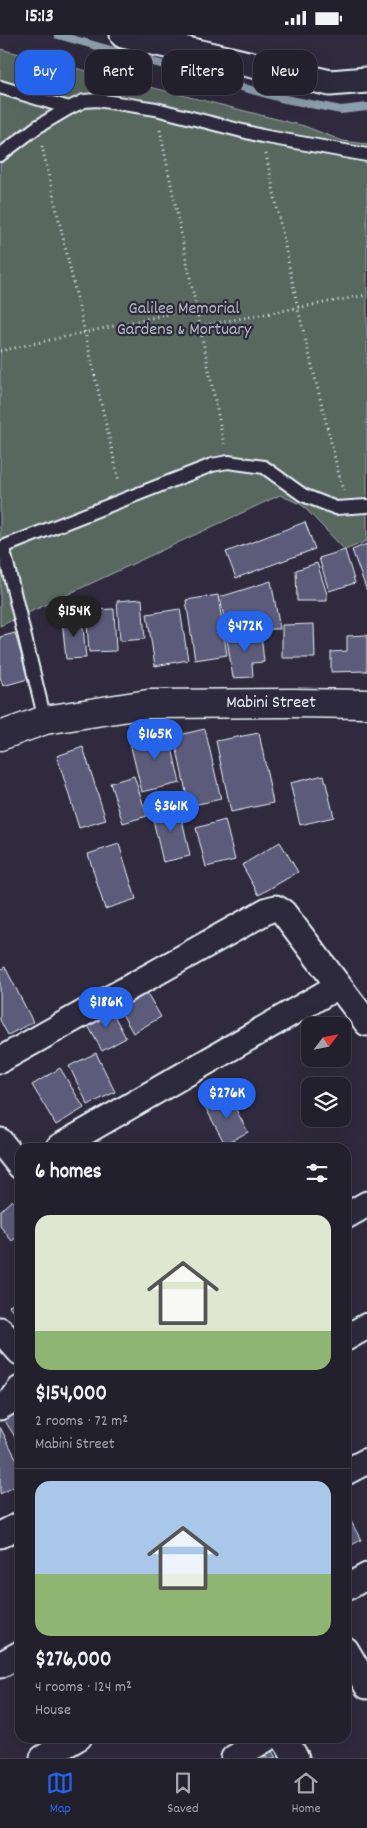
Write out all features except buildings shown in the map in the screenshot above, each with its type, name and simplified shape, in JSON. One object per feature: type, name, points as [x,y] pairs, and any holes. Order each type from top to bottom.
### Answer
[{"type":"main road","name":"Mabini Street","points":[[0,737],[44,720],[148,704],[367,704]]},
{"type":"street","points":[[123,35],[330,83],[367,80]]},
{"type":"street","points":[[0,1061],[268,909],[276,909],[283,912],[367,1023]]},
{"type":"street","points":[[66,1143],[338,986]]},
{"type":"street","points":[[0,1141],[15,1160]]},
{"type":"street","points":[[351,1213],[367,1204]]},
{"type":"street","points":[[351,1335],[367,1326]]},
{"type":"street","points":[[0,1330],[15,1346]]},
{"type":"street","points":[[0,1407],[12,1400],[15,1396]]},
{"type":"street","points":[[351,1469],[367,1461]]},
{"type":"street","points":[[0,1535],[15,1528]]},
{"type":"street","points":[[351,1584],[367,1576]]},
{"type":"street","points":[[0,1665],[15,1657]]},
{"type":"street","points":[[351,1659],[367,1686]]},
{"type":"street","points":[[43,1758],[69,1743]]},
{"type":"street","points":[[234,1758],[259,1743]]},
{"type":"street","points":[[287,1743],[296,1758]]},
{"type":"lane","points":[[0,87],[69,108]]},
{"type":"lane","points":[[0,155],[38,127],[69,108],[84,101],[97,100],[156,109],[262,136],[367,155]]},
{"type":"lane","points":[[44,720],[1,544],[212,465],[228,462],[264,467],[303,495],[336,508],[367,506]]},
{"type":"path","points":[[156,109],[228,462]]},
{"type":"path","points":[[38,127],[123,499]]},
{"type":"path","points":[[262,136],[298,309],[347,508]]},
{"type":"path","points":[[200,326],[367,295]]},
{"type":"path","points":[[0,351],[196,308]]},
{"type":"green space","name":"Galilee Memorial Gardens & Mortuary","points":[[0,49],[15,53],[15,95],[75,95],[75,68],[85,71],[85,95],[152,95],[152,88],[162,90],[162,95],[182,95],[304,126],[343,141],[367,144],[367,541],[345,550],[302,505],[280,495],[0,626]]},
{"type":"waterway","points":[[58,35],[280,98],[341,110],[367,107]]}]
